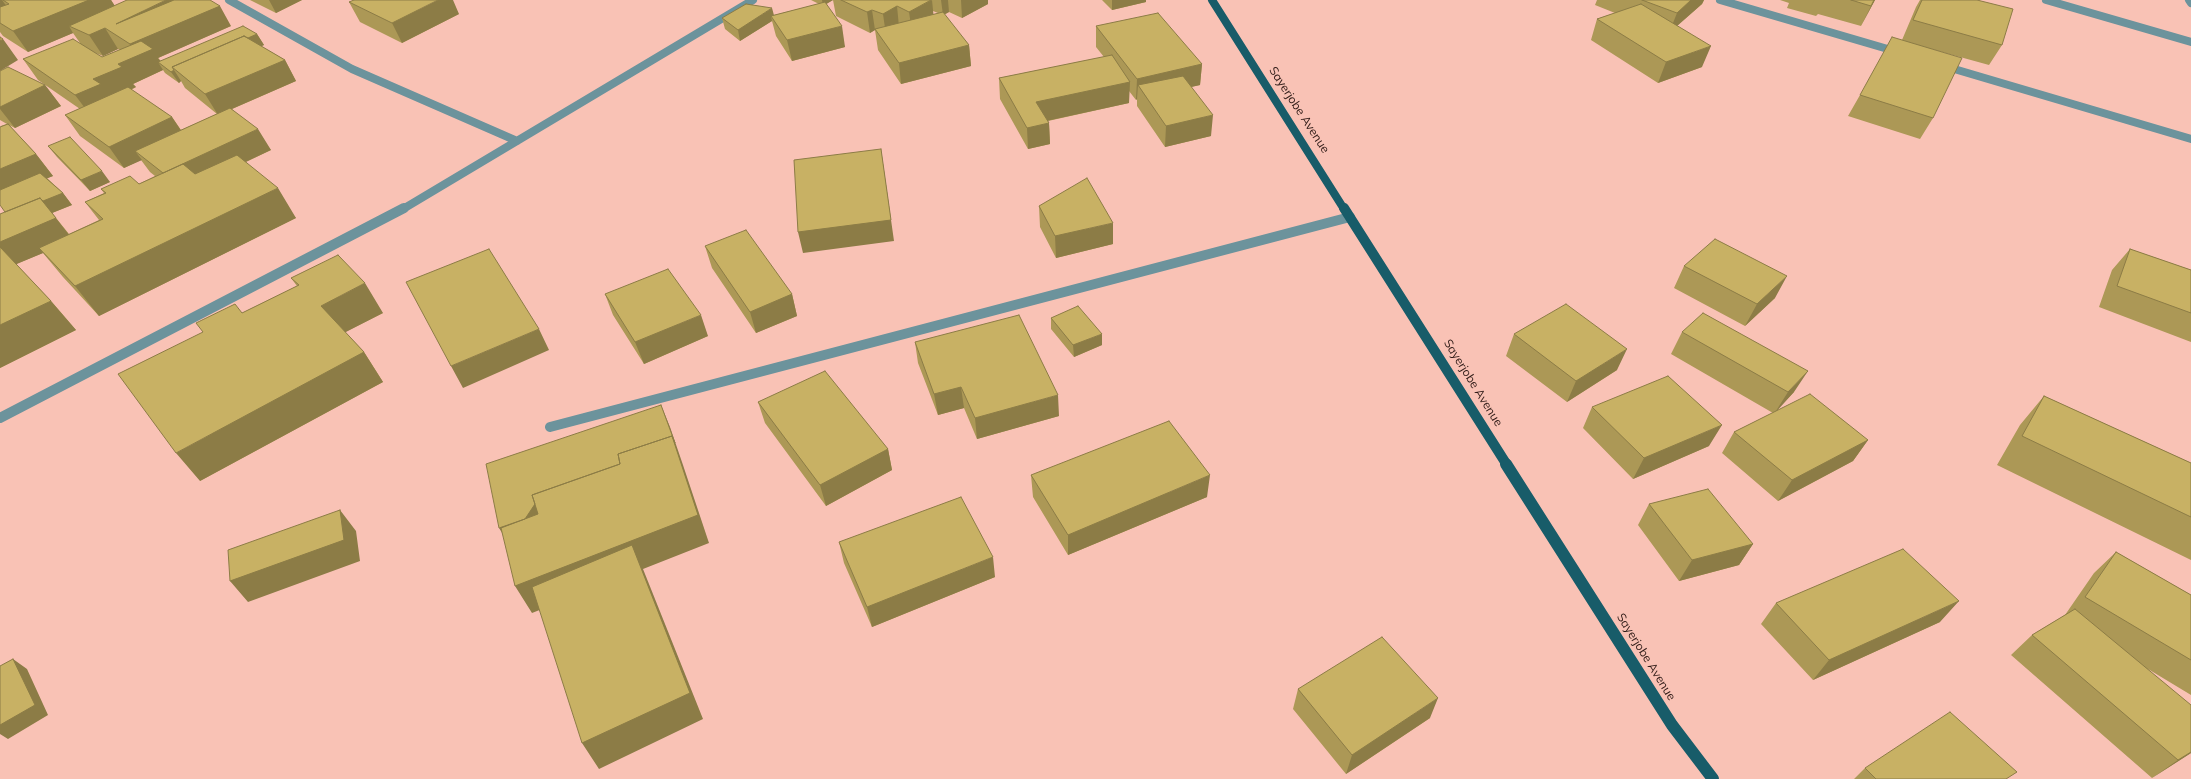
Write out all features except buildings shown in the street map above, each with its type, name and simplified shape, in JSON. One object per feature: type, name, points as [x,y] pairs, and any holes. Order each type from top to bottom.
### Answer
[{"type":"main road","name":"Sayerjobe Avenue","points":[[1212,0],[1672,725],[1713,779]]},
{"type":"street","points":[[229,0],[352,70],[517,141]]},
{"type":"street","points":[[0,418],[423,198],[753,0]]},
{"type":"street","points":[[1720,0],[1907,55]]},
{"type":"street","points":[[2046,0],[2191,42]]},
{"type":"street","points":[[1937,64],[2191,139]]},
{"type":"street","points":[[550,427],[1350,217]]}]
